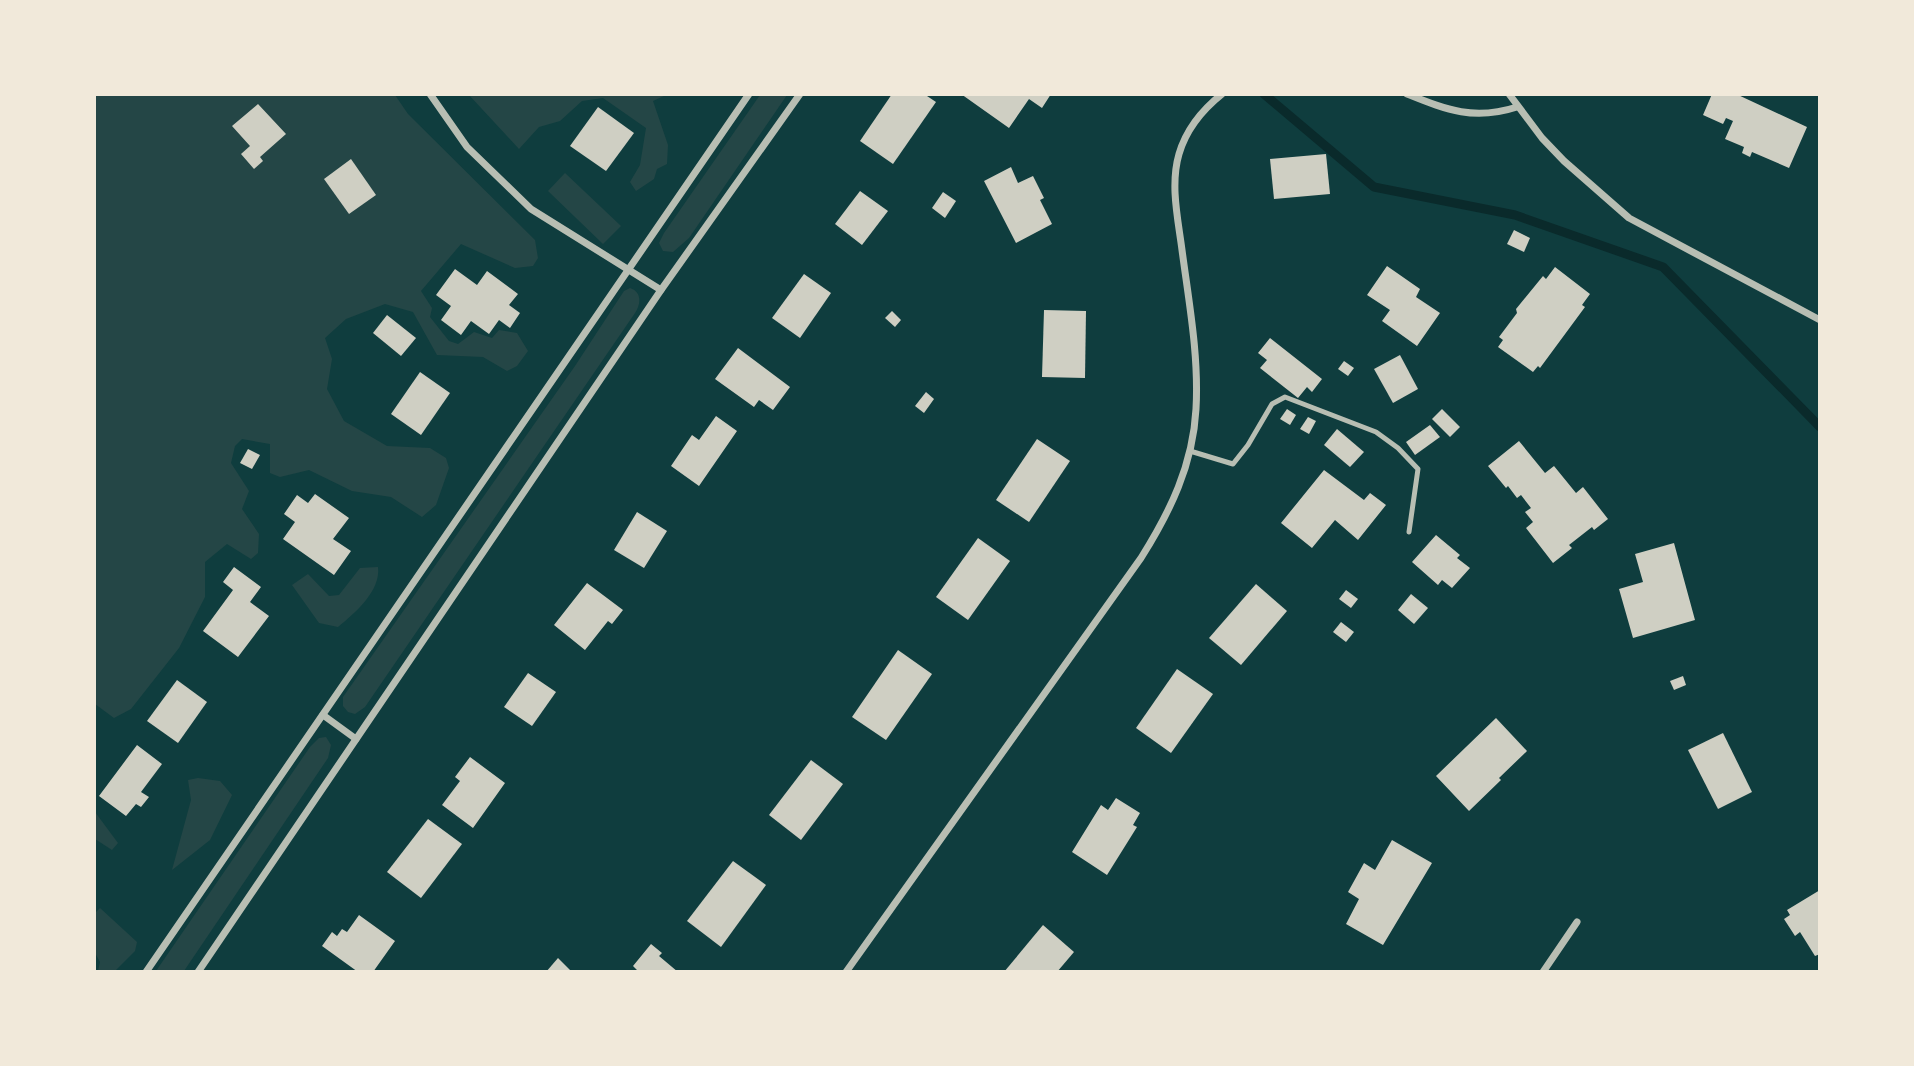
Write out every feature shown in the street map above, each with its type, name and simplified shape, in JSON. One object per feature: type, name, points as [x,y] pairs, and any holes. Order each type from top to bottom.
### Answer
[{"type":"street","points":[[430,94],[467,147],[531,209],[661,290]]},
{"type":"street","points":[[146,971],[750,94]]},
{"type":"street","points":[[198,971],[661,290],[800,94]]},
{"type":"street","points":[[846,971],[1141,558],[1165,521],[1181,484],[1191,451],[1196,409],[1196,372],[1194,334],[1175,199],[1176,172],[1178,156],[1191,128],[1205,109],[1222,94]]},
{"type":"street","points":[[1408,94],[1458,113],[1490,113],[1517,107]]},
{"type":"street","points":[[1509,94],[1564,161],[1629,218],[1819,320]]},
{"type":"street","points":[[323,715],[356,739]]},
{"type":"street","points":[[1543,971],[1577,922]]},
{"type":"lane","points":[[1191,451],[1233,464],[1248,445],[1272,404],[1285,397],[1376,432],[1398,448],[1418,469],[1409,533]]},
{"type":"shaded area","points":[[95,95],[395,95],[408,114],[535,240],[538,258],[533,266],[515,268],[461,244],[421,291],[432,308],[430,317],[449,341],[458,344],[474,332],[492,338],[499,330],[517,333],[528,351],[517,366],[507,371],[483,357],[437,355],[413,312],[385,304],[346,319],[325,338],[332,359],[327,389],[344,421],[387,446],[430,448],[446,458],[449,468],[436,505],[422,517],[391,497],[352,491],[309,470],[280,477],[270,473],[270,444],[242,439],[235,446],[231,463],[249,491],[242,509],[259,534],[258,553],[251,559],[227,544],[205,562],[205,597],[179,648],[131,709],[114,718],[95,704]]},
{"type":"shaded area","points":[[469,95],[666,95],[653,101],[668,145],[667,164],[657,169],[654,179],[636,191],[630,182],[640,165],[646,128],[603,98],[582,101],[560,121],[539,127],[519,149]]},
{"type":"shaded area","points":[[760,95],[787,95],[689,238],[673,252],[663,251],[659,243],[664,233]]},
{"type":"shaded area","points":[[565,173],[621,226],[603,244],[548,191]]},
{"type":"shaded area","points":[[630,288],[637,292],[639,299],[635,313],[365,707],[355,714],[348,712],[343,706],[343,697],[575,366],[624,291]]},
{"type":"shaded area","points":[[378,567],[378,576],[371,593],[338,627],[319,623],[292,585],[308,574],[329,596],[339,595],[360,568]]},
{"type":"shaded area","points":[[326,737],[331,745],[328,758],[184,971],[156,971],[310,747],[319,738]]},
{"type":"shaded area","points":[[198,778],[220,781],[232,795],[210,840],[172,870],[191,800],[188,780]]},
{"type":"shaded area","points":[[95,812],[118,843],[112,850],[95,839]]},
{"type":"shaded area","points":[[100,908],[137,942],[135,951],[115,971],[98,971],[100,962],[95,953],[94,914]]},
{"type":"building","points":[[892,94],[924,94],[936,102],[893,164],[860,141]]},
{"type":"building","points":[[961,94],[1051,94],[1042,108],[1029,99],[1009,128]]},
{"type":"building","points":[[1712,94],[1736,94],[1807,127],[1789,168],[1752,152],[1750,157],[1742,153],[1744,147],[1725,139],[1733,121],[1726,118],[1723,124],[1703,115]]},
{"type":"building","points":[[258,104],[286,134],[260,157],[263,161],[254,169],[241,154],[250,146],[232,126]]},
{"type":"building","points":[[598,107],[634,133],[606,171],[570,146]]},
{"type":"building","points":[[1326,154],[1330,194],[1274,199],[1270,159]]},
{"type":"building","points":[[351,159],[376,195],[349,214],[324,179]]},
{"type":"building","points":[[1011,167],[1018,183],[1033,176],[1044,198],[1040,200],[1052,224],[1016,243],[984,181]]},
{"type":"building","points":[[860,191],[888,211],[862,245],[835,224]]},
{"type":"building","points":[[943,192],[956,201],[945,218],[932,208]]},
{"type":"building","points":[[1514,230],[1530,238],[1524,252],[1507,244]]},
{"type":"building","points":[[1387,266],[1420,289],[1416,297],[1440,313],[1417,346],[1382,321],[1390,310],[1367,295]]},
{"type":"building","points":[[1555,267],[1590,294],[1582,305],[1585,307],[1540,368],[1538,366],[1533,372],[1498,347],[1503,340],[1499,337],[1517,313],[1516,309],[1543,276],[1546,279]]},
{"type":"building","points":[[455,269],[477,285],[487,271],[518,294],[509,305],[520,313],[510,328],[499,320],[489,334],[471,321],[461,335],[441,320],[451,306],[436,295]]},
{"type":"building","points":[[804,274],[831,293],[800,338],[772,318]]},
{"type":"building","points":[[1044,310],[1086,311],[1085,378],[1042,377]]},
{"type":"building","points":[[892,311],[901,320],[895,327],[885,318]]},
{"type":"building","points":[[387,315],[416,338],[401,356],[373,333]]},
{"type":"building","points":[[1270,338],[1322,379],[1312,392],[1307,387],[1298,398],[1260,368],[1267,360],[1258,353]]},
{"type":"building","points":[[738,348],[790,387],[773,410],[759,400],[754,407],[715,379]]},
{"type":"building","points":[[1400,355],[1418,389],[1393,403],[1374,369]]},
{"type":"building","points":[[1344,361],[1354,368],[1348,376],[1338,369]]},
{"type":"building","points":[[420,372],[450,393],[421,435],[391,414]]},
{"type":"building","points":[[926,392],[934,399],[924,413],[915,406]]},
{"type":"building","points":[[1287,409],[1296,415],[1290,425],[1280,419]]},
{"type":"building","points":[[1442,409],[1460,427],[1450,437],[1432,419]]},
{"type":"building","points":[[716,416],[737,431],[699,486],[671,466],[692,435],[699,440]]},
{"type":"building","points":[[1308,417],[1316,421],[1309,434],[1300,429]]},
{"type":"building","points":[[1430,425],[1440,437],[1415,455],[1406,442]]},
{"type":"building","points":[[1337,429],[1364,452],[1350,467],[1324,445]]},
{"type":"building","points":[[1037,439],[1070,461],[1029,522],[996,500]]},
{"type":"building","points":[[1519,441],[1545,473],[1554,466],[1576,493],[1583,487],[1608,519],[1594,530],[1592,527],[1569,545],[1572,548],[1553,563],[1526,528],[1533,522],[1525,512],[1531,508],[1521,495],[1517,498],[1508,486],[1506,488],[1488,466]]},
{"type":"building","points":[[248,449],[260,455],[252,469],[240,463]]},
{"type":"building","points":[[1324,470],[1364,500],[1370,493],[1386,505],[1358,540],[1335,520],[1312,548],[1281,523]]},
{"type":"building","points":[[315,494],[349,518],[333,539],[351,551],[334,575],[283,539],[295,522],[284,514],[297,495],[308,503]]},
{"type":"building","points":[[637,512],[667,531],[644,568],[614,550]]},
{"type":"building","points":[[1436,535],[1460,555],[1457,558],[1470,568],[1452,588],[1442,580],[1438,585],[1412,562]]},
{"type":"building","points":[[978,538],[1010,561],[968,620],[936,597]]},
{"type":"building","points":[[1674,543],[1695,620],[1633,638],[1619,589],[1643,582],[1635,554]]},
{"type":"building","points":[[234,567],[261,587],[250,602],[269,616],[238,657],[203,631],[233,590],[223,582]]},
{"type":"building","points":[[587,583],[623,610],[612,624],[608,621],[585,650],[554,625]]},
{"type":"building","points":[[1256,584],[1287,611],[1241,665],[1209,638]]},
{"type":"building","points":[[1346,590],[1358,599],[1351,608],[1339,599]]},
{"type":"building","points":[[1411,594],[1428,608],[1414,624],[1398,610]]},
{"type":"building","points":[[1341,622],[1354,632],[1346,642],[1333,632]]},
{"type":"building","points":[[898,650],[932,674],[886,740],[852,717]]},
{"type":"building","points":[[1177,669],[1213,694],[1171,753],[1136,728]]},
{"type":"building","points":[[528,673],[556,692],[532,726],[504,707]]},
{"type":"building","points":[[1683,676],[1686,685],[1674,690],[1670,681]]},
{"type":"building","points":[[177,680],[207,702],[178,743],[147,721]]},
{"type":"building","points":[[1496,718],[1527,751],[1469,811],[1436,776]]},
{"type":"building","points":[[1723,733],[1752,792],[1718,809],[1688,750]]},
{"type":"building","points":[[137,745],[162,764],[141,792],[149,797],[141,807],[136,804],[126,816],[99,796]]},
{"type":"building","points":[[470,757],[505,783],[473,828],[442,805],[460,781],[455,777]]},
{"type":"building","points":[[811,760],[843,784],[801,840],[769,815]]},
{"type":"building","points":[[1116,798],[1140,813],[1133,825],[1137,827],[1107,875],[1072,852],[1101,805],[1108,810]]},
{"type":"building","points":[[428,819],[462,844],[421,898],[387,872]]},
{"type":"building","points":[[1392,840],[1432,863],[1383,945],[1346,924],[1359,899],[1348,892],[1364,863],[1375,870]]},
{"type":"building","points":[[733,861],[766,885],[721,947],[687,921]]},
{"type":"building","points":[[1820,890],[1820,954],[1815,956],[1800,932],[1795,936],[1784,919],[1790,915],[1787,910]]},
{"type":"building","points":[[359,915],[395,941],[373,972],[358,972],[322,946],[332,932],[337,936],[342,929],[347,932]]},
{"type":"building","points":[[1043,925],[1074,952],[1057,972],[1004,972]]},
{"type":"building","points":[[651,944],[662,953],[659,956],[678,972],[639,972],[633,966]]},
{"type":"building","points":[[558,958],[572,972],[546,972]]},
{"type":"waterway","points":[[1264,94],[1374,187],[1515,215],[1663,267],[1820,427]]}]
